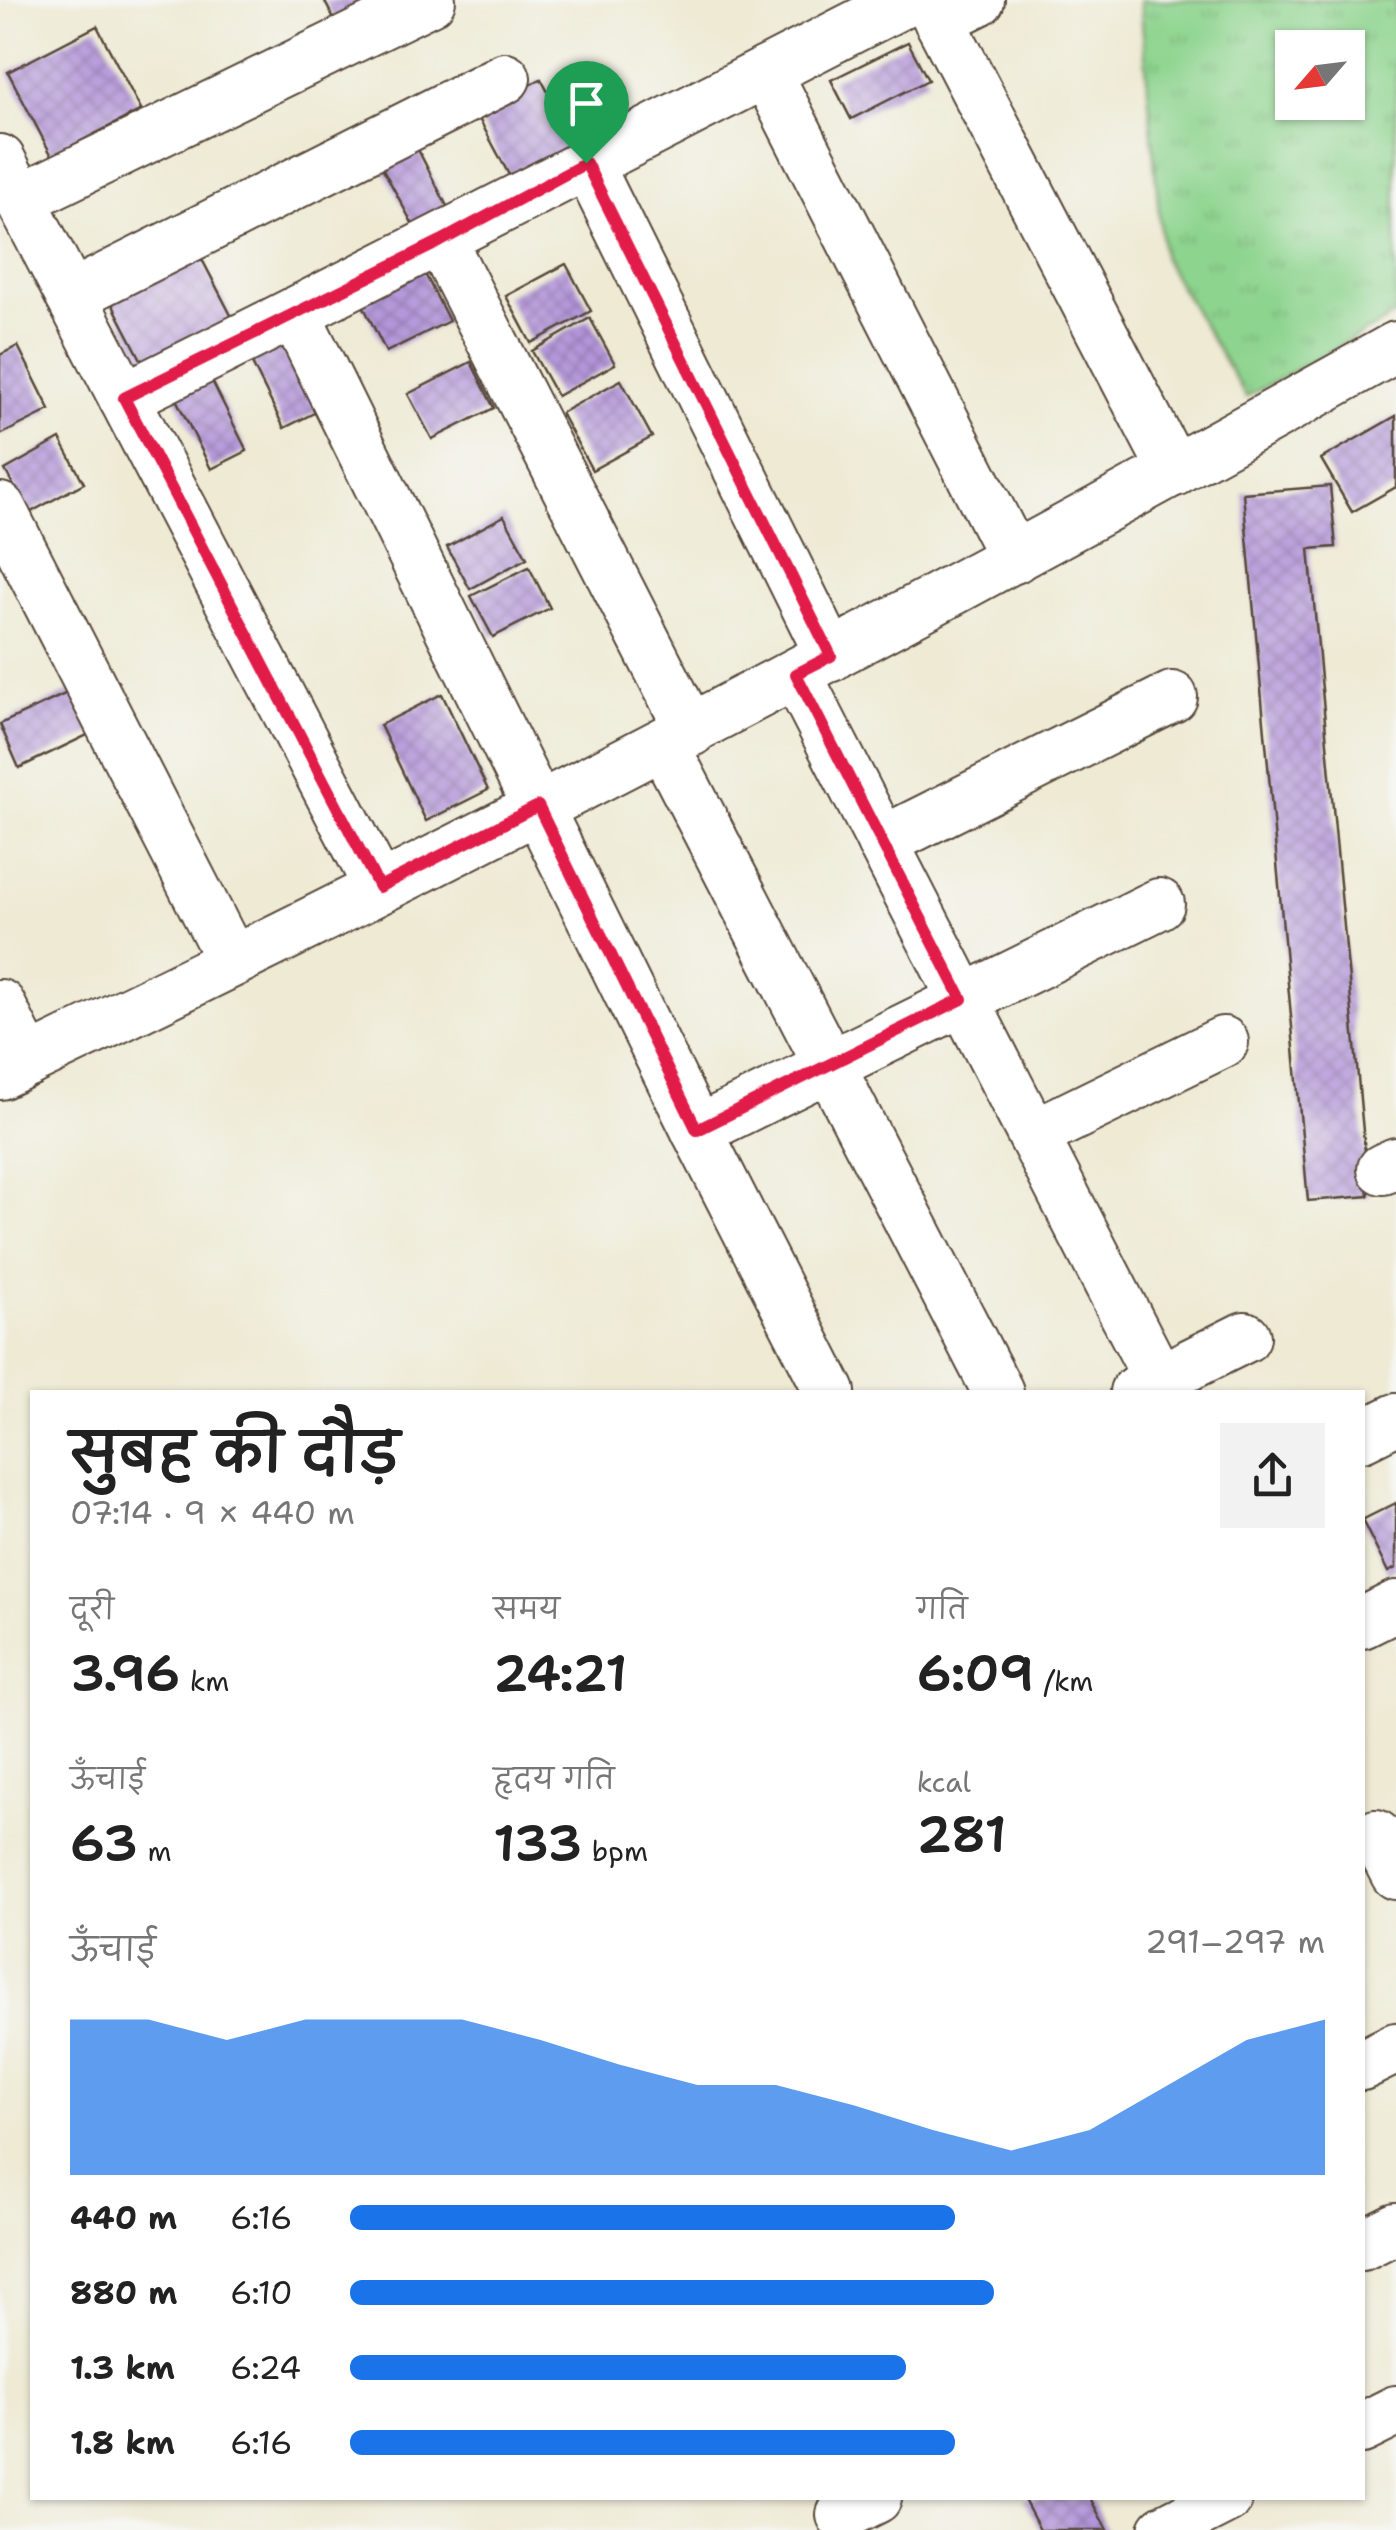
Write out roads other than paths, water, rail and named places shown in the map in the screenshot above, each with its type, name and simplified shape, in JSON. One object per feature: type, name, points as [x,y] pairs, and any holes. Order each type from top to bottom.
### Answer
[{"type":"street","points":[[379,887],[10,179],[430,0]]},
{"type":"street","points":[[124,398],[441,241],[766,72],[939,5],[1174,471]]},
{"type":"street","points":[[766,72],[1014,558]]},
{"type":"street","points":[[70,296],[505,78]]},
{"type":"street","points":[[586,163],[814,665],[882,842],[1032,1135],[1147,1386],[1245,1337]]},
{"type":"street","points":[[441,241],[677,737],[828,1066],[997,1390]]},
{"type":"street","points":[[295,314],[829,1390]]},
{"type":"street","points":[[0,1006],[14,1068],[677,737],[1014,558],[1396,347]]},
{"type":"street","points":[[0,508],[232,961]]},
{"type":"street","points":[[882,842],[1172,697]]},
{"type":"street","points":[[697,1130],[1159,904]]},
{"type":"street","points":[[1032,1135],[1223,1042]]},
{"type":"street","points":[[1365,1434],[1396,1419]]},
{"type":"street","points":[[1365,1622],[1396,1606]]},
{"type":"street","points":[[1365,2064],[1396,2048]]},
{"type":"street","points":[[1365,2244],[1396,2228]]},
{"type":"street","points":[[1365,2426],[1396,2411]]},
{"type":"street","points":[[1164,2530],[1223,2500]]}]
